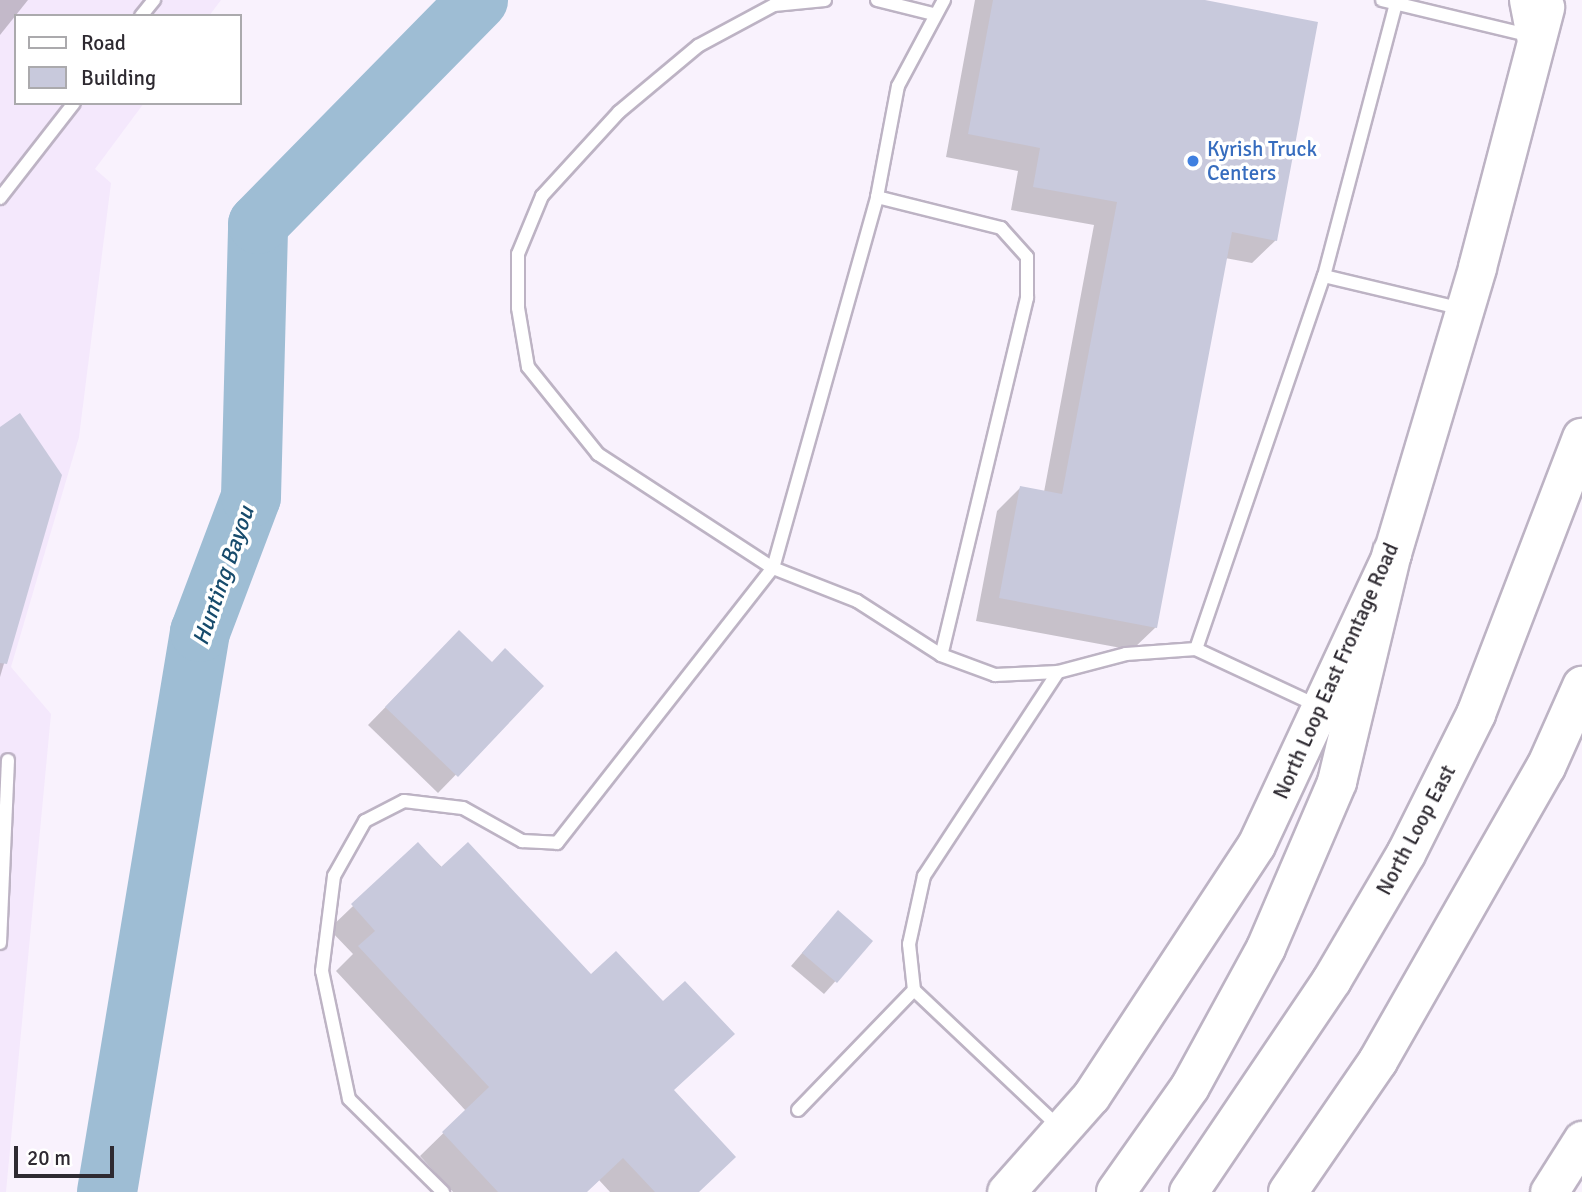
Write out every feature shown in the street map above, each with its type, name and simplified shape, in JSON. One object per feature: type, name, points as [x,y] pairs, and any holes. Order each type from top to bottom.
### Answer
[{"type":"highway","name":"North Loop East","points":[[1189,1192],[1332,980],[1406,854],[1476,714],[1582,438]]},
{"type":"highway","points":[[1116,1192],[1190,1087],[1266,948],[1336,782],[1392,553]]},
{"type":"highway","points":[[1288,1192],[1385,1049],[1546,767],[1582,686]]},
{"type":"main road","name":"North Loop East Frontage Road","points":[[1006,1192],[1091,1096],[1256,845],[1392,553],[1465,309],[1532,18],[1547,0]]},
{"type":"main road","points":[[1549,1192],[1582,1140]]},
{"type":"lane","points":[[143,14],[154,0]]},
{"type":"lane","points":[[825,0],[774,5],[688,54],[619,112],[542,196],[518,254],[518,308],[528,367],[598,454],[773,568],[857,601],[941,655],[995,675],[1058,672],[1126,653],[1196,649],[1321,707]]},
{"type":"lane","points":[[877,0],[933,14]]},
{"type":"lane","points":[[443,1192],[349,1099],[322,971],[334,876],[365,821],[404,801],[463,808],[522,841],[557,843],[773,568],[877,197],[898,86],[933,14],[944,0]]},
{"type":"lane","points":[[1382,0],[1532,18]]},
{"type":"lane","points":[[1196,649],[1324,276],[1396,2]]},
{"type":"lane","points":[[0,198],[72,105]]},
{"type":"lane","points":[[877,197],[1000,228],[1027,257],[1027,298],[941,655]]},
{"type":"lane","points":[[1324,276],[1465,309]]},
{"type":"lane","points":[[1058,672],[924,876],[909,944],[914,990],[1062,1129]]},
{"type":"lane","points":[[0,943],[8,760]]},
{"type":"lane","points":[[798,1110],[914,990]]},
{"type":"shaded area","points":[[0,0],[221,0],[210,14],[14,14],[14,105],[143,105],[95,169],[111,183],[79,437],[11,667],[51,714],[6,1192],[0,1192]]},
{"type":"building","points":[[993,0],[1205,0],[1318,22],[1277,241],[1232,232],[1157,628],[999,598],[1020,486],[1062,494],[1117,202],[1033,187],[1040,148],[968,134]]},
{"type":"building","points":[[20,413],[62,475],[7,664],[0,663],[0,427]]},
{"type":"building","points":[[459,630],[492,662],[505,648],[544,686],[458,777],[385,707]]},
{"type":"building","points":[[418,842],[441,867],[468,842],[591,974],[616,951],[663,1001],[685,981],[735,1034],[674,1090],[736,1157],[699,1192],[655,1192],[623,1158],[587,1192],[498,1192],[442,1132],[489,1087],[358,946],[375,931],[351,904]]},
{"type":"building","points":[[838,910],[873,941],[837,983],[802,953]]},
{"type":"waterway","name":"Hunting Bayou","points":[[107,1192],[200,632],[251,497],[258,224],[478,0]]},
{"type":"place","name":"Kyrish Truck Centers","points":[[1193,161]]}]
